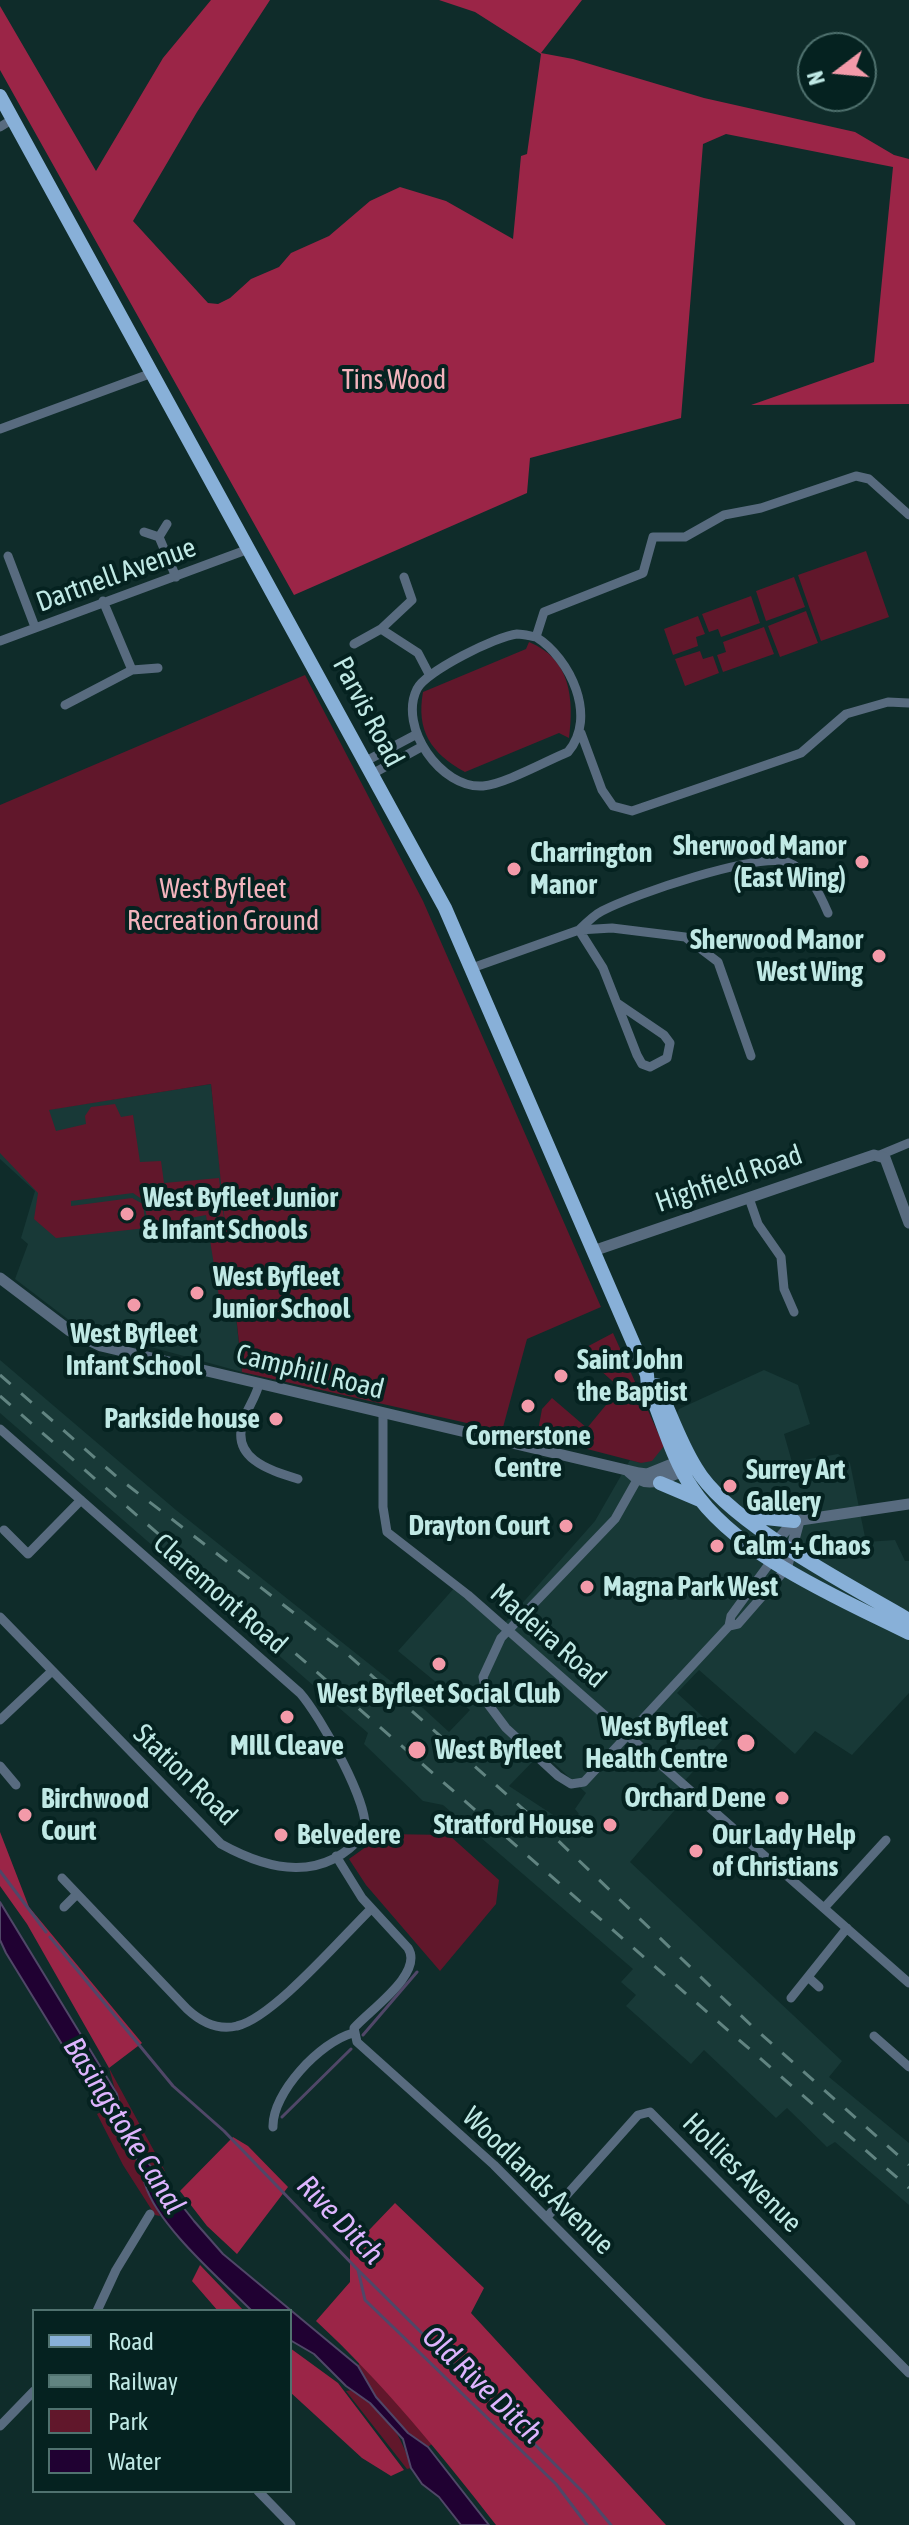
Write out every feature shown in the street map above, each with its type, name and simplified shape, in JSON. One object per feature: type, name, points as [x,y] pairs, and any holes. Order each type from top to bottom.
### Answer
[{"type":"main road","name":"Parvis Road","points":[[0,96],[6,123],[152,373],[246,550],[445,908],[647,1375],[648,1386],[686,1465]]},
{"type":"main road","points":[[686,1465],[701,1500]]},
{"type":"main road","points":[[686,1465],[743,1516],[779,1542],[909,1620]]},
{"type":"main road","points":[[660,1483],[701,1500],[786,1569],[909,1633]]},
{"type":"main road","points":[[743,1516],[796,1521]]},
{"type":"street","points":[[0,429],[152,373]]},
{"type":"street","points":[[536,637],[544,612],[643,573],[653,537],[685,537],[724,515],[761,508],[856,476],[869,479],[909,515]]},
{"type":"street","points":[[159,537],[167,524]]},
{"type":"street","points":[[144,532],[159,537],[176,577]]},
{"type":"street","name":"Dartnell Avenue","points":[[0,641],[246,550]]},
{"type":"street","points":[[8,556],[35,627]]},
{"type":"street","points":[[17,579],[27,575]]},
{"type":"street","points":[[354,644],[381,629],[412,600],[404,577]]},
{"type":"street","points":[[103,601],[132,670]]},
{"type":"street","points":[[381,629],[418,653],[429,674]]},
{"type":"street","points":[[581,733],[568,752],[484,786],[465,783],[444,772],[423,746],[417,734],[413,708],[416,689],[429,674],[489,644],[517,634],[536,637],[551,647],[578,695],[581,733],[607,798],[613,806],[632,811],[801,753],[846,714],[888,702],[909,703]]},
{"type":"street","points":[[65,705],[132,670],[158,668]]},
{"type":"street","points":[[369,768],[417,734]]},
{"type":"street","points":[[369,768],[423,746]]},
{"type":"street","points":[[579,930],[601,911],[723,869],[769,860],[790,863],[817,887],[828,913]]},
{"type":"street","points":[[472,968],[579,930],[612,928],[685,937],[718,962],[751,1056]]},
{"type":"street","points":[[579,930],[596,953],[642,1064],[650,1067],[667,1058],[670,1043],[664,1035],[617,1003]]},
{"type":"street","name":"Highfield Road","points":[[593,1251],[909,1143]]},
{"type":"street","points":[[880,1155],[889,1168],[909,1223]]},
{"type":"street","points":[[749,1198],[758,1224],[781,1257],[784,1289],[794,1312]]},
{"type":"street","name":"Camphill Road","points":[[0,1278],[70,1331],[92,1342],[660,1483]]},
{"type":"street","points":[[259,1384],[240,1432],[243,1446],[254,1462],[282,1479],[298,1479]]},
{"type":"street","name":"Madeira Road","points":[[383,1415],[384,1528],[507,1630],[909,1983]]},
{"type":"street","name":"Claremont Road","points":[[0,1429],[316,1710],[367,1824]]},
{"type":"street","points":[[660,1483],[686,1465]]},
{"type":"street","name":"Camphill Road","points":[[632,1475],[686,1465]]},
{"type":"street","points":[[632,1475],[615,1519],[594,1537],[507,1630],[488,1661],[483,1689],[493,1713],[540,1761],[564,1780],[579,1784],[628,1736],[729,1626],[731,1616],[796,1521],[909,1504]]},
{"type":"street","points":[[4,1530],[28,1554],[81,1500]]},
{"type":"street","points":[[729,1626],[738,1624],[786,1569],[796,1521]]},
{"type":"street","name":"Station Road","points":[[0,1617],[221,1844],[282,1869],[303,1868],[336,1856],[362,1837],[367,1824]]},
{"type":"street","points":[[0,1720],[52,1671]]},
{"type":"street","points":[[0,1766],[16,1785]]},
{"type":"street","points":[[824,1908],[886,1840]]},
{"type":"street","points":[[273,2127],[275,2110],[285,2088],[327,2048],[353,2033],[355,2026],[412,1965],[410,1950],[371,1909],[336,1856]]},
{"type":"street","points":[[62,1878],[187,2009],[204,2022],[225,2028],[248,2023],[266,2011],[371,1909]]},
{"type":"street","points":[[64,1907],[77,1894]]},
{"type":"street","points":[[791,1998],[847,1928]]},
{"type":"street","points":[[808,1977],[819,1987]]},
{"type":"street","name":"Woodlands Avenue","points":[[353,2033],[361,2046],[547,2217],[851,2525]]},
{"type":"street","points":[[874,2036],[909,2067]]},
{"type":"street","name":"Hollies Avenue","points":[[547,2217],[638,2115],[650,2112],[909,2373]]},
{"type":"street","points":[[98,2309],[116,2270],[150,2214]]},
{"type":"street","points":[[0,2426],[32,2393]]},
{"type":"street","points":[[260,2493],[291,2525]]},
{"type":"shaded area","name":"West Byfleet Junior & Infant Schools","points":[[211,1084],[242,1372],[78,1327],[15,1279],[28,1244],[21,1238],[35,1191],[0,1159],[0,1117]]},
{"type":"shaded area","points":[[0,1360],[176,1510],[412,1698],[449,1732],[470,1710],[398,1651],[456,1586],[503,1625],[595,1521],[630,1460],[641,1463],[664,1446],[679,1409],[764,1370],[798,1385],[810,1424],[784,1434],[792,1462],[838,1454],[850,1463],[866,1542],[895,1540],[905,1561],[909,1561],[909,1693],[852,1755],[815,1731],[795,1754],[699,1670],[677,1693],[725,1737],[677,1789],[686,1797],[630,1862],[842,2061],[829,2077],[909,2143],[909,2205],[835,2142],[827,2147],[787,2108],[776,2118],[704,2050],[691,2064],[626,2006],[636,1995],[621,1982],[633,1969],[443,1805],[423,1801],[364,1744],[368,1733],[0,1413]],"holes":[[[542,1752],[586,1793],[575,1809],[579,1814],[567,1824],[509,1786]]]},
{"type":"green space","name":"Tins Wood","points":[[211,0],[270,0],[197,112],[133,221],[208,303],[218,304],[230,298],[251,279],[279,267],[291,253],[329,236],[370,201],[400,187],[446,201],[513,239],[521,156],[527,154],[541,54],[475,12],[439,0],[582,0],[541,53],[573,59],[704,98],[855,132],[894,155],[909,159],[909,404],[751,405],[874,362],[893,167],[726,134],[703,144],[681,418],[530,458],[527,493],[294,595],[0,70],[0,6],[96,171],[163,58]]},
{"type":"green space","points":[[866,551],[889,617],[821,641],[798,575]]},
{"type":"green space","points":[[794,577],[805,607],[766,621],[756,591]]},
{"type":"green space","points":[[751,596],[760,623],[721,637],[718,629],[709,632],[702,614]]},
{"type":"green space","points":[[806,611],[818,643],[780,657],[768,626]]},
{"type":"green space","points":[[698,616],[705,634],[696,637],[698,646],[673,655],[664,629]]},
{"type":"green space","points":[[764,627],[774,654],[723,672],[717,655],[726,652],[723,642]]},
{"type":"green space","points":[[529,642],[554,659],[567,682],[571,709],[569,738],[559,733],[465,772],[443,757],[429,740],[422,718],[423,692],[526,649]]},
{"type":"green space","points":[[700,651],[703,659],[713,656],[719,673],[685,686],[675,659]]},
{"type":"green space","name":"West Byfleet Recreation Ground","points":[[305,675],[423,901],[601,1307],[527,1339],[502,1431],[242,1372],[235,1305],[221,1309],[206,1215],[149,1226],[143,1200],[133,1193],[71,1201],[71,1206],[132,1198],[143,1204],[146,1228],[56,1238],[34,1219],[38,1193],[0,1153],[0,805]],"holes":[[[211,1084],[227,1243],[219,1178],[164,1183],[161,1161],[140,1162],[133,1115],[121,1117],[115,1104],[91,1107],[85,1116],[86,1124],[56,1131],[49,1110]]]},
{"type":"green space","points":[[613,1333],[664,1446],[652,1461],[641,1463],[537,1436],[542,1409],[552,1398],[587,1428],[620,1388],[579,1351]]},
{"type":"green space","points":[[0,1832],[29,1907],[142,2043],[109,2068],[27,1924],[0,1886]]},
{"type":"green space","points":[[384,1834],[449,1835],[499,1880],[496,1904],[440,1971],[366,1885],[349,1859]]},
{"type":"green space","points":[[109,2068],[165,2171],[155,2172],[124,2122]]},
{"type":"green space","points":[[103,2111],[113,2119],[130,2144],[160,2216],[155,2215],[123,2165],[97,2114]]},
{"type":"green space","points":[[233,2137],[248,2146],[288,2187],[237,2254],[207,2226],[180,2191]]},
{"type":"green space","points":[[395,2203],[484,2288],[471,2313],[666,2525],[496,2525],[410,2419],[316,2321],[350,2282],[350,2250]]},
{"type":"green space","points":[[200,2265],[242,2309],[216,2309],[192,2281]]},
{"type":"green space","points":[[292,2349],[338,2383],[404,2470],[391,2476],[362,2458],[292,2394]]},
{"type":"green space","points":[[360,2362],[433,2443],[428,2447],[408,2433],[376,2397],[358,2366]]},
{"type":"green space","points":[[353,2390],[374,2404],[390,2423],[403,2445],[411,2468],[407,2469],[346,2391]]},
{"type":"water","name":"Basingstoke Canal","points":[[0,1902],[117,2094],[124,2122],[149,2164],[223,2254],[289,2309],[250,2309],[162,2217],[124,2134],[103,2111],[0,1940]]},
{"type":"water","name":"Basingstoke Canal","points":[[292,2311],[358,2366],[376,2397],[408,2433],[428,2447],[489,2525],[461,2525],[411,2468],[403,2439],[370,2403],[346,2386],[314,2354],[292,2341]]},
{"type":"waterway","name":"Rive Ditch","points":[[0,1871],[46,1932]]},
{"type":"waterway","name":"Rive Ditch","points":[[50,1937],[173,2086],[224,2131],[358,2270],[585,2494],[611,2525]]},
{"type":"waterway","points":[[363,2035],[417,1972]]},
{"type":"waterway","points":[[282,2117],[351,2049]]},
{"type":"waterway","name":"Old Rive Ditch","points":[[358,2270],[365,2300],[556,2484],[587,2525]]},
{"type":"railway","points":[[0,1375],[117,1477],[346,1653],[548,1831],[753,2027],[909,2165]]},
{"type":"railway","points":[[0,1396],[909,2188]]},
{"type":"place","name":"Sherwood Manor (East Wing)","points":[[862,862]]},
{"type":"place","name":"Charrington Manor","points":[[514,869]]},
{"type":"place","name":"Sherwood Manor West Wing","points":[[879,956]]},
{"type":"place","name":"West Byfleet Junior & Infant Schools","points":[[127,1214]]},
{"type":"place","name":"West Byfleet Junior School","points":[[197,1293]]},
{"type":"place","name":"West Byfleet Infant School","points":[[134,1305]]},
{"type":"place","name":"Saint John the Baptist","points":[[561,1376]]},
{"type":"place","name":"Cornerstone Centre","points":[[528,1406]]},
{"type":"place","name":"Parkside house","points":[[276,1419]]},
{"type":"place","name":"Surrey Art Gallery","points":[[730,1486]]},
{"type":"place","name":"Drayton Court","points":[[566,1526]]},
{"type":"place","name":"Calm + Chaos","points":[[717,1546]]},
{"type":"place","name":"Magna Park West","points":[[587,1587]]},
{"type":"place","name":"West Byfleet Social Club","points":[[439,1664]]},
{"type":"place","name":"MIll Cleave","points":[[287,1717]]},
{"type":"place","name":"West Byfleet Health Centre","points":[[746,1743]]},
{"type":"place","name":"West Byfleet","points":[[417,1750]]},
{"type":"place","name":"Orchard Dene","points":[[782,1798]]},
{"type":"place","name":"Birchwood Court","points":[[25,1815]]},
{"type":"place","name":"Stratford House","points":[[610,1825]]},
{"type":"place","name":"Belvedere","points":[[281,1835]]},
{"type":"place","name":"Our Lady Help of Christians","points":[[696,1851]]}]
